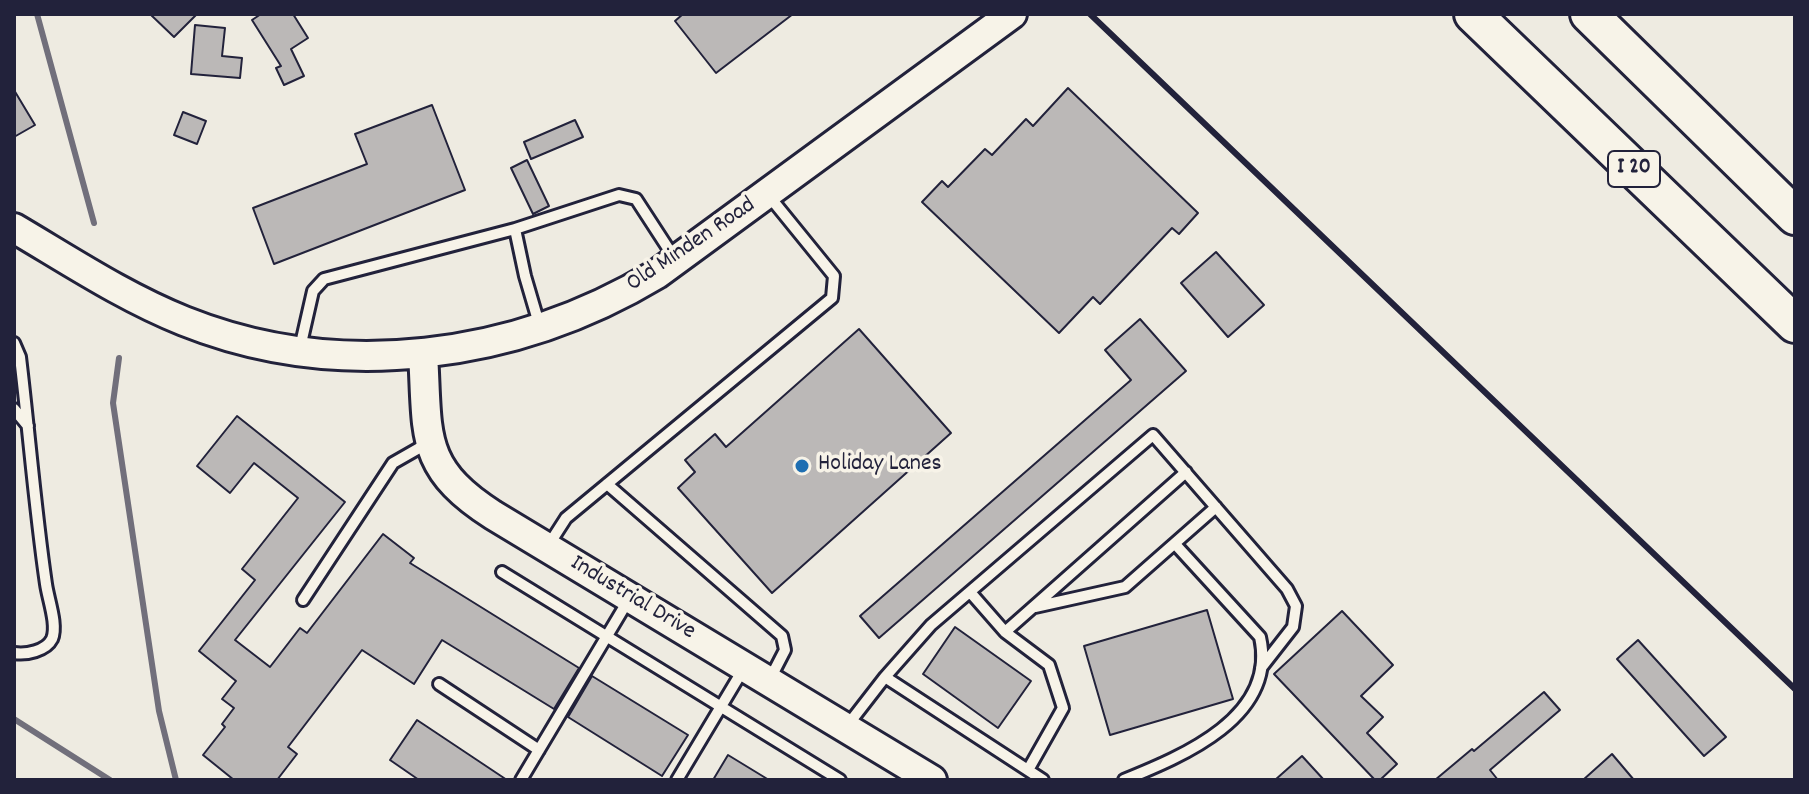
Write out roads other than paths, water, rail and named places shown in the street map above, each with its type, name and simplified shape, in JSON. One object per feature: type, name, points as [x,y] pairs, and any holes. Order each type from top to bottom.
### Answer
[{"type":"highway","name":"I 20","points":[[1473,14],[1795,324]]},
{"type":"highway","points":[[1589,14],[1795,216]]},
{"type":"main road","name":"Old Minden Road","points":[[14,228],[129,296],[164,313],[233,338],[299,350],[368,357],[490,343],[540,328],[633,289],[1012,14]]},
{"type":"main road","name":"Industrial Drive","points":[[423,353],[430,442],[444,474],[463,494],[932,780]]},
{"type":"lane","points":[[547,547],[566,518],[832,298],[834,276],[767,194]]},
{"type":"lane","points":[[299,350],[313,291],[324,279],[515,229],[619,195],[636,199],[677,260]]},
{"type":"lane","points":[[515,229],[540,328]]},
{"type":"lane","points":[[14,343],[20,357],[54,632],[51,642],[39,650],[21,655],[14,653]]},
{"type":"lane","points":[[14,409],[28,426]]},
{"type":"lane","points":[[846,728],[931,625],[1153,435],[1287,589],[1296,606],[1293,627],[1261,668]]},
{"type":"lane","points":[[303,600],[393,463],[430,442]]},
{"type":"lane","points":[[1005,632],[1186,472]]},
{"type":"lane","points":[[607,484],[782,636],[785,650],[722,706],[677,780]]},
{"type":"lane","points":[[1033,607],[1125,587],[1216,507]]},
{"type":"lane","points":[[1131,779],[1186,754],[1240,713],[1257,688],[1264,653],[1260,637],[1175,544]]},
{"type":"lane","points":[[502,572],[840,780]]},
{"type":"lane","points":[[970,592],[1005,632],[1049,665],[1063,708],[1028,770]]},
{"type":"lane","points":[[521,780],[630,598]]},
{"type":"lane","points":[[885,677],[1043,780]]},
{"type":"lane","points":[[439,684],[539,750]]},
{"type":"waterway","points":[[37,14],[94,223]]},
{"type":"waterway","points":[[119,358],[113,403],[159,711],[176,780]]},
{"type":"waterway","points":[[14,719],[110,780]]},
{"type":"railway","points":[[1090,14],[1795,689]]},
{"type":"place","name":"Holiday Lanes","points":[[802,466]]}]
